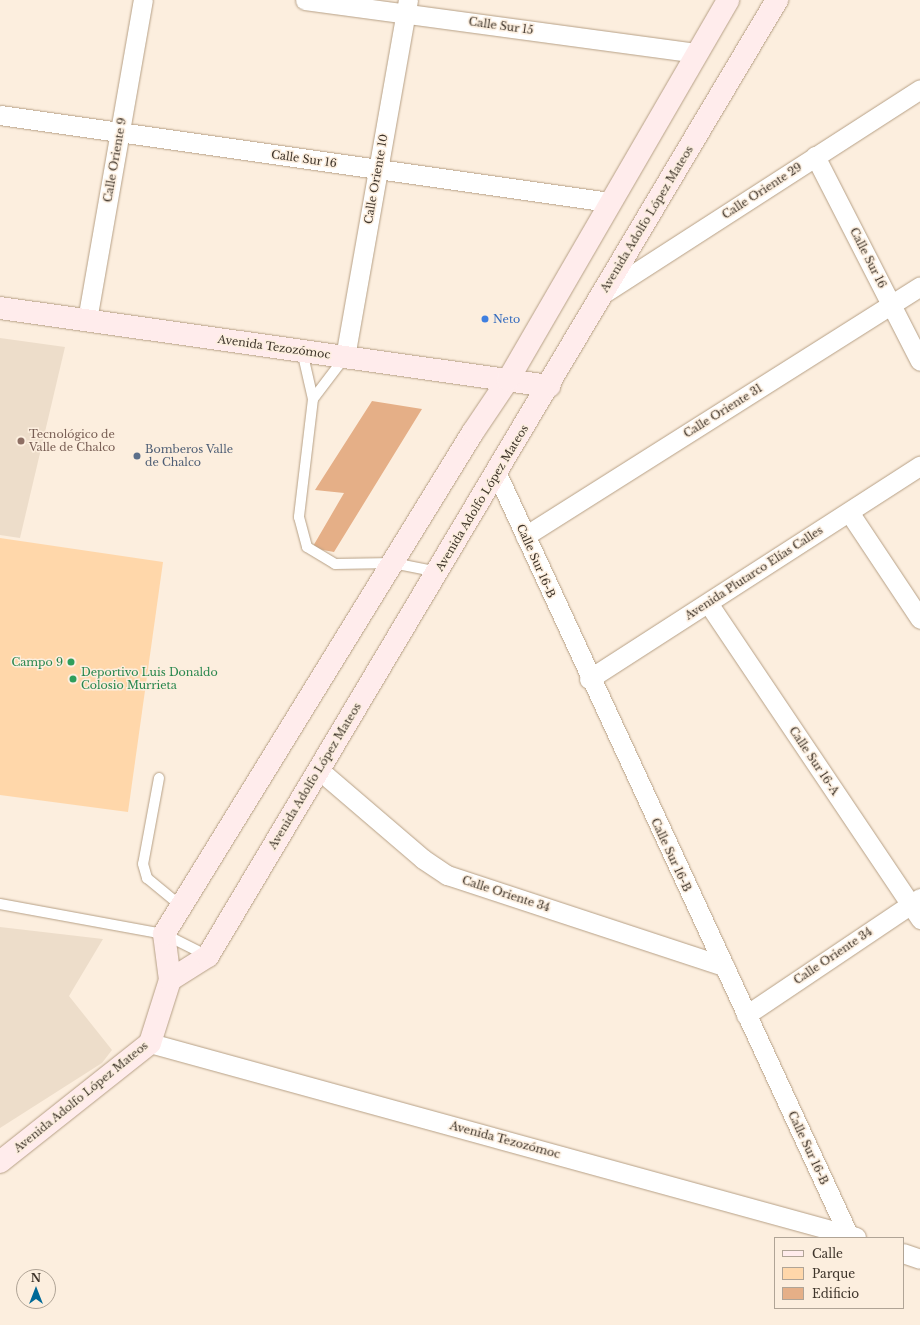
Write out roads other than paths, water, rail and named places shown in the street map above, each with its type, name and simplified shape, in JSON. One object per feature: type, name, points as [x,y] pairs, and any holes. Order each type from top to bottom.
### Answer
[{"type":"main road","points":[[164,934],[473,432],[508,380],[609,202],[728,0]]},
{"type":"main road","name":"Avenida Adolfo López Mateos","points":[[170,980],[208,956],[318,769],[549,386],[777,0]]},
{"type":"main road","name":"Avenida Tezozómoc","points":[[0,308],[549,386]]},
{"type":"main road","name":"Avenida Adolfo López Mateos","points":[[0,1162],[150,1043],[170,980],[164,934]]},
{"type":"street","name":"Calle Oriente 9","points":[[87,320],[143,0]]},
{"type":"street","name":"Calle Sur 15","points":[[306,0],[407,7],[696,53]]},
{"type":"street","name":"Calle Oriente 10","points":[[345,357],[407,7]]},
{"type":"street","name":"Calle Oriente 29","points":[[604,293],[920,89]]},
{"type":"street","name":"Calle Sur 16","points":[[0,115],[609,202]]},
{"type":"street","name":"Calle Sur 16","points":[[815,156],[920,361]]},
{"type":"street","name":"Calle Oriente 31","points":[[525,536],[920,286]]},
{"type":"street","name":"Avenida Plutarco Elías Calles","points":[[589,679],[920,466]]},
{"type":"street","name":"Calle Sur 16-B","points":[[496,474],[589,679],[746,1014],[854,1236]]},
{"type":"street","points":[[849,512],[920,619]]},
{"type":"street","name":"Calle Sur 16-A","points":[[708,603],[917,907]]},
{"type":"street","name":"Calle Oriente 34","points":[[318,769],[423,859],[447,875],[724,966]]},
{"type":"street","name":"Calle Oriente 34","points":[[746,1014],[917,907]]},
{"type":"street","name":"Avenida Tezozómoc","points":[[150,1043],[854,1236]]},
{"type":"street","points":[[904,1253],[920,1258]]},
{"type":"lane","points":[[302,351],[314,399],[299,518],[307,547],[335,564],[393,563],[438,572]]},
{"type":"lane","points":[[314,399],[345,357]]},
{"type":"lane","points":[[160,778],[143,864],[147,878],[181,906]]},
{"type":"lane","points":[[0,904],[164,934],[208,956]]},
{"type":"place","name":"Neto","points":[[485,319]]},
{"type":"place","name":"Tecnológico de Valle de Chalco","points":[[21,441]]},
{"type":"place","name":"Bomberos Valle de Chalco","points":[[137,456]]},
{"type":"place","name":"Campo 9","points":[[71,662]]},
{"type":"place","name":"Deportivo Luis Donaldo Colosio Murrieta","points":[[73,679]]}]
